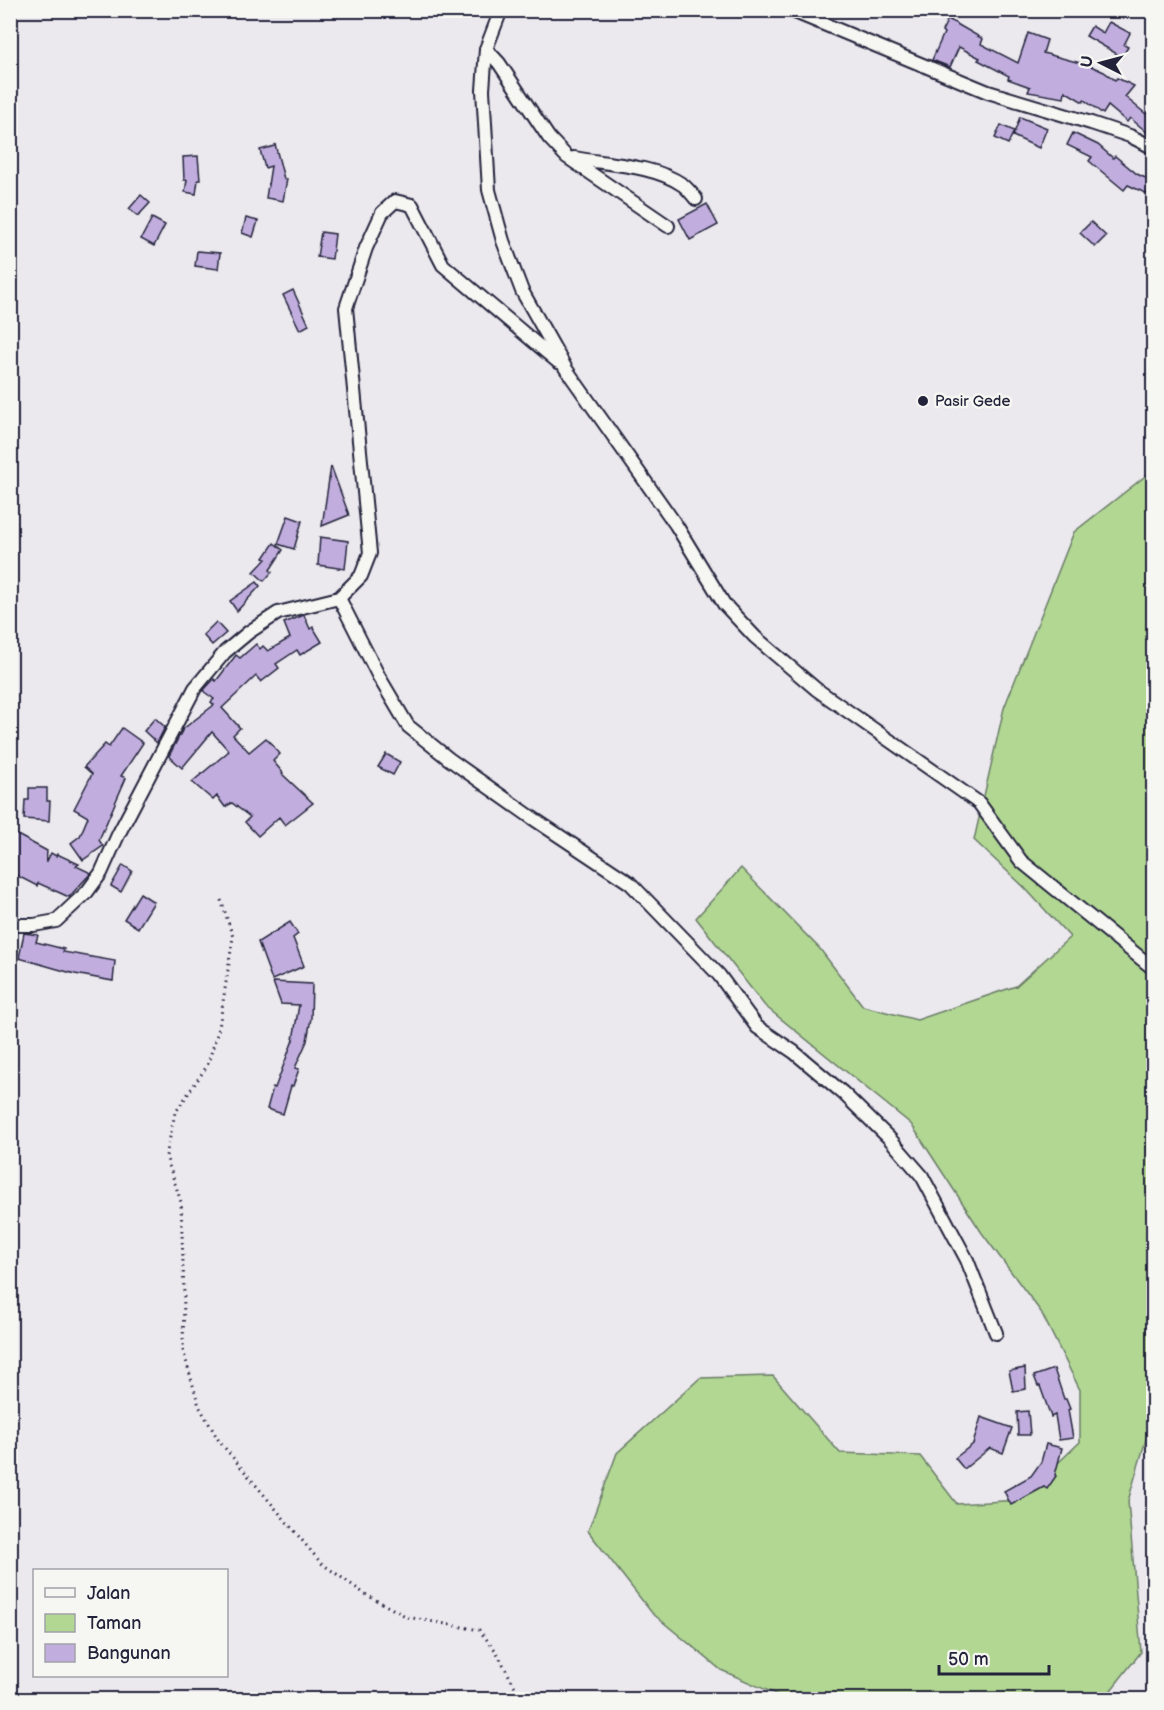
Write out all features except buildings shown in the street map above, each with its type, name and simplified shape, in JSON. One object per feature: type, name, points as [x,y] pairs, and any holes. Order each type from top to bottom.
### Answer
[{"type":"street","points":[[501,10],[486,49],[483,90],[489,190],[502,241],[522,291],[566,369],[676,525],[724,604],[755,638],[816,689],[979,803],[1021,861],[1154,969]]},
{"type":"street","points":[[790,10],[988,92],[1130,136],[1154,148]]},
{"type":"street","points":[[486,49],[499,63],[549,138],[567,157],[668,226]]},
{"type":"street","points":[[567,157],[610,163],[664,175],[684,186],[696,199]]},
{"type":"street","points":[[10,925],[34,925],[56,921],[87,892],[100,873],[195,688],[225,652],[249,632],[278,613],[339,598],[361,576],[370,554],[346,308],[366,248],[382,213],[395,201],[412,205],[444,265],[566,369]]},
{"type":"street","points":[[339,598],[378,677],[408,726],[449,759],[531,817],[630,883],[720,975],[757,1027],[794,1052],[843,1093],[889,1138],[922,1176],[967,1260],[996,1333]]},
{"type":"path","points":[[221,900],[233,937],[219,1028],[207,1066],[175,1113],[166,1156],[181,1202],[183,1350],[200,1406],[219,1441],[321,1563],[365,1594],[406,1617],[479,1630],[496,1651],[522,1700]]},
{"type":"green space","points":[[1153,470],[1154,1412],[1128,1501],[1141,1652],[1104,1699],[787,1699],[721,1670],[652,1613],[588,1531],[617,1453],[700,1378],[773,1376],[840,1453],[920,1456],[957,1504],[1019,1500],[1080,1442],[1080,1390],[1041,1312],[982,1233],[911,1124],[765,1006],[696,918],[741,868],[820,949],[863,1006],[917,1020],[1016,986],[1070,937],[1024,887],[974,840],[1004,708],[1074,532]]},
{"type":"railway","points":[[1147,1700],[1154,1694]]},
{"type":"place","name":"Pasir Gede","points":[[923,401]]}]
